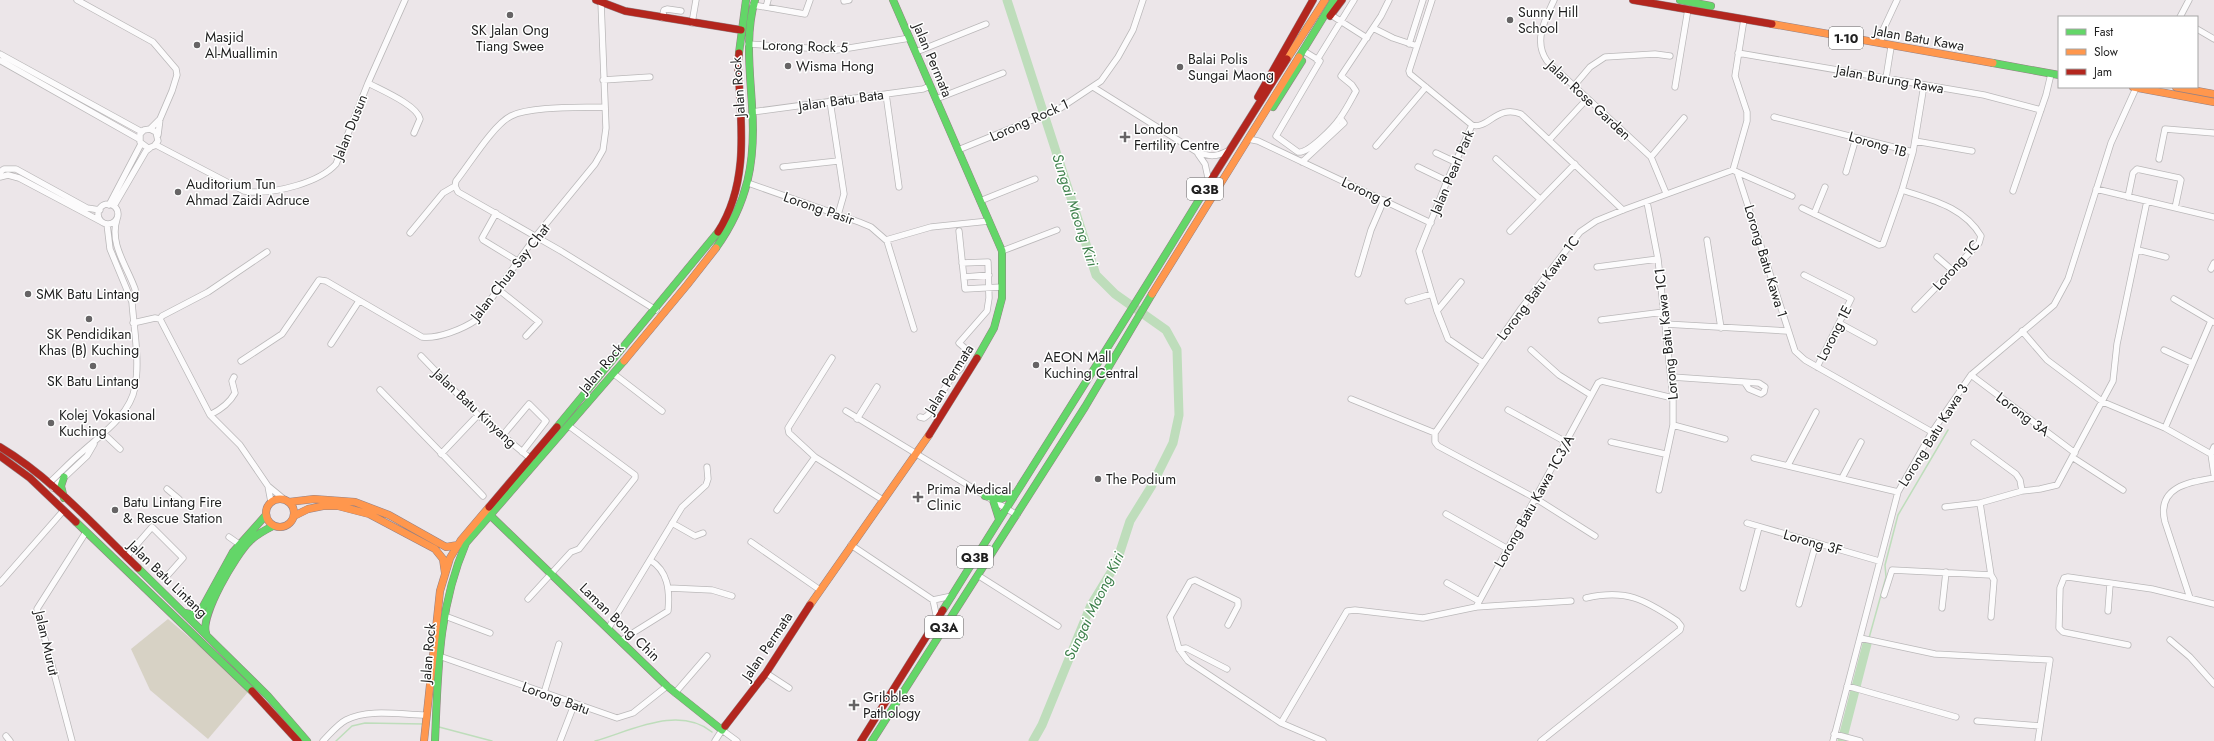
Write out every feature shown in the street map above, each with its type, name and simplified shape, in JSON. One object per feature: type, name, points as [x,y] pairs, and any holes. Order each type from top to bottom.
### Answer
[{"type":"main road","name":"Jalan Rock","points":[[424,741],[440,591],[445,573],[458,545],[477,519],[531,459],[656,310],[715,237],[725,220],[740,175],[742,144],[738,65],[741,30],[746,0]]},
{"type":"main road","name":"Jalan Permata","points":[[722,730],[766,673],[820,590],[916,453],[963,382],[994,328],[1002,298],[1002,251],[893,0]]},
{"type":"main road","points":[[1256,108],[1263,86],[1313,0]]},
{"type":"main road","name":"Q3B","points":[[861,741],[952,596],[998,519],[1123,325],[1229,150],[1325,0]]},
{"type":"main road","name":"Q3A","points":[[872,741],[956,608],[980,576],[1099,385],[1130,330],[1264,111],[1334,0]]},
{"type":"main road","points":[[1264,111],[1274,106],[1342,0]]},
{"type":"main road","name":"Jalan Batu Kawa","points":[[1633,0],[2055,75]]},
{"type":"main road","name":"Jalan Batu Kawa","points":[[1680,0],[1882,38],[2058,69]]},
{"type":"main road","points":[[599,1],[615,8],[662,18],[741,30]]},
{"type":"main road","name":"Jalan Rock","points":[[435,741],[439,656],[444,616],[456,562],[466,543],[614,374],[731,225],[748,183],[753,148],[748,44],[754,2]]},
{"type":"main road","points":[[2136,88],[2214,102]]},
{"type":"main road","points":[[2181,88],[2214,94]]},
{"type":"main road","name":"Jalan Batu Lintang","points":[[0,447],[17,457],[64,498],[206,633],[268,696],[307,741]]},
{"type":"main road","name":"Jalan Batu Lintang","points":[[0,457],[25,475],[58,504],[254,692],[298,741]]},
{"type":"main road","points":[[25,475],[50,486],[58,504]]},
{"type":"main road","points":[[64,477],[61,486],[64,498]]},
{"type":"main road","points":[[985,496],[1001,499],[1014,494]]},
{"type":"main road","points":[[445,573],[443,558],[434,548],[370,515],[345,508],[321,506],[304,509],[294,516],[288,526],[278,528],[273,526],[268,521],[266,510],[271,502],[280,499],[287,501],[332,498],[359,502],[381,510],[446,547],[458,545]]},
{"type":"main road","points":[[993,500],[998,519]]},
{"type":"main road","points":[[287,501],[293,508],[294,516]]},
{"type":"main road","points":[[184,613],[194,615],[200,612],[239,544],[266,515]]},
{"type":"main road","name":"Laman Bong Chin","points":[[491,516],[667,686],[722,730]]},
{"type":"main road","points":[[206,633],[204,626],[207,617],[239,556],[255,536],[273,526]]},
{"type":"street","points":[[77,0],[153,42],[176,69],[173,86],[160,119],[156,145]]},
{"type":"street","name":"Jalan Dusun","points":[[173,153],[244,191],[255,192],[310,182],[325,174],[336,164],[368,83],[405,0]]},
{"type":"street","points":[[692,23],[696,0]]},
{"type":"street","points":[[766,7],[768,0]]},
{"type":"street","points":[[754,2],[766,7],[804,14],[810,0]]},
{"type":"street","name":"Lorong Rock 1","points":[[958,150],[1059,109],[1101,81],[1118,57],[1138,20],[1143,0]]},
{"type":"street","points":[[1314,148],[1302,153],[1298,152],[1276,136],[1340,21],[1354,0]]},
{"type":"street","points":[[1302,162],[1342,121],[1356,91],[1352,85],[1341,76],[1367,38],[1389,0]]},
{"type":"street","points":[[1409,44],[1423,0]]},
{"type":"street","points":[[1432,0],[1409,71],[1410,74],[1426,88],[1472,125]]},
{"type":"street","name":"Jalan Rose Garden","points":[[1554,0],[1542,28],[1540,39],[1542,54],[1586,100],[1651,157],[1666,193]]},
{"type":"street","points":[[1882,38],[1883,30],[1897,0]]},
{"type":"street","points":[[2181,16],[2189,0]]},
{"type":"street","name":"Jalan Chua Say Chat","points":[[241,361],[282,334],[319,280],[326,281],[422,337],[427,338],[470,324],[476,320],[519,262],[536,236],[595,164],[603,150],[606,140],[599,1]]},
{"type":"street","points":[[1675,88],[1688,9]]},
{"type":"street","points":[[662,18],[664,10],[681,11]]},
{"type":"street","points":[[1331,15],[1367,38]]},
{"type":"street","points":[[1744,19],[1735,76],[1747,117],[1735,171],[1792,196]]},
{"type":"street","points":[[916,52],[986,24]]},
{"type":"street","points":[[1373,28],[1393,38],[1417,46]]},
{"type":"street","points":[[2198,30],[2214,39]]},
{"type":"street","name":"Lorong Rock 5","points":[[748,44],[837,50],[910,38]]},
{"type":"street","points":[[1886,78],[1891,47]]},
{"type":"street","points":[[1307,53],[1318,60]]},
{"type":"street","name":"Jalan Burung Rawa","points":[[1738,53],[1984,95],[2041,110]]},
{"type":"street","points":[[0,54],[59,85],[142,132]]},
{"type":"street","points":[[1573,87],[1590,67],[1605,58],[1655,54],[1670,56]]},
{"type":"street","points":[[0,61],[14,62]]},
{"type":"street","points":[[0,61],[150,148]]},
{"type":"street","points":[[936,99],[1003,73]]},
{"type":"street","points":[[2013,192],[2041,110],[2055,75]]},
{"type":"street","points":[[603,80],[650,77]]},
{"type":"street","points":[[368,83],[403,102],[417,113],[420,119],[414,133]]},
{"type":"street","points":[[54,91],[59,85]]},
{"type":"street","points":[[1913,152],[1924,85]]},
{"type":"street","name":"Jalan Batu Bata","points":[[752,112],[886,94],[930,86]]},
{"type":"street","points":[[1093,87],[1197,152],[1214,157],[1229,150]]},
{"type":"street","points":[[1376,146],[1426,88]]},
{"type":"street","name":"Lorong Batu Kawa 3","points":[[1833,741],[1840,735],[1850,686],[1863,638],[1879,561],[1898,492],[1932,432],[1971,375],[2054,305],[2059,299],[2068,279],[2111,143],[2136,88]]},
{"type":"street","points":[[886,94],[899,187]]},
{"type":"street","points":[[1550,139],[1586,100]]},
{"type":"street","points":[[830,102],[844,194],[838,215]]},
{"type":"street","points":[[604,107],[523,112],[510,116],[501,123],[456,181],[455,186],[458,192],[536,236],[656,310]]},
{"type":"street","name":"Jalan Pearl Park","points":[[1483,363],[1450,341],[1437,311],[1419,251],[1447,181],[1472,125],[1477,126],[1503,111],[1513,110],[1531,122],[1550,139],[1623,210]]},
{"type":"street","name":"Lorong 1B","points":[[1774,117],[1913,152],[1902,190],[1882,244],[1879,245],[1814,214]]},
{"type":"street","points":[[1651,157],[1684,118]]},
{"type":"street","points":[[142,132],[150,129],[160,119]]},
{"type":"street","points":[[150,129],[173,153]]},
{"type":"street","points":[[2159,159],[2165,129],[2214,134]]},
{"type":"street","points":[[111,206],[140,142],[142,132]]},
{"type":"street","points":[[1846,172],[1856,138]]},
{"type":"street","name":"Lorong 6","points":[[1248,139],[1258,141],[1430,223]]},
{"type":"street","points":[[1915,141],[1972,151]]},
{"type":"street","points":[[111,206],[146,151],[156,145]]},
{"type":"street","points":[[156,145],[173,153]]},
{"type":"street","points":[[1197,152],[1205,164],[1209,182]]},
{"type":"street","points":[[1436,153],[1455,162]]},
{"type":"street","points":[[1496,160],[1540,199]]},
{"type":"street","points":[[783,167],[838,161]]},
{"type":"street","points":[[1510,231],[1575,164]]},
{"type":"street","points":[[1418,167],[1447,181]]},
{"type":"street","points":[[0,172],[4,169],[16,169],[87,208],[100,210]]},
{"type":"street","points":[[2128,197],[2133,173],[2137,169],[2180,178],[2181,180],[2175,208]]},
{"type":"street","name":"Lorong Batu Kawa 1C","points":[[1535,498],[1434,442],[1435,433],[1483,363],[1574,237],[1588,225],[1623,210],[1647,202],[1666,193],[1735,171]]},
{"type":"street","name":"Lorong Batu Kawa 1","points":[[1735,171],[1764,250],[1787,331],[1795,351],[1817,367],[1932,432]]},
{"type":"street","points":[[0,177],[8,175],[19,178],[104,223],[113,223],[117,220]]},
{"type":"street","points":[[980,201],[1035,179]]},
{"type":"street","name":"Lorong Pasir","points":[[748,183],[865,224],[886,240]]},
{"type":"street","points":[[410,233],[444,193],[455,186]]},
{"type":"street","points":[[1802,208],[1814,214],[1825,187]]},
{"type":"street","points":[[2096,189],[2214,217]]},
{"type":"street","name":"Lorong 1C","points":[[1902,190],[1953,208],[1977,230],[1981,236],[1979,243],[1915,310]]},
{"type":"street","points":[[1358,274],[1375,218],[1384,200]]},
{"type":"street","points":[[1945,507],[1980,503],[2022,491],[2057,485],[2113,381],[2117,344],[2138,250],[2147,201]]},
{"type":"street","name":"Lorong Batu Kawa 1C1","points":[[1647,202],[1658,259],[1674,398],[1672,424],[1665,454],[1660,490]]},
{"type":"street","points":[[50,486],[64,477],[103,433],[126,410],[135,388],[132,302],[110,249],[104,223],[99,218],[100,210],[103,206],[111,206],[118,212],[114,228],[114,238],[135,289],[136,296],[132,302]]},
{"type":"street","points":[[496,213],[482,238],[519,262]]},
{"type":"street","points":[[914,329],[886,240],[931,227],[989,221]]},
{"type":"street","points":[[1002,251],[1057,230]]},
{"type":"street","points":[[959,231],[966,290],[1002,288]]},
{"type":"street","points":[[1707,240],[1721,328]]},
{"type":"street","points":[[2138,250],[2166,257]]},
{"type":"street","points":[[160,319],[162,316],[208,292],[267,252]]},
{"type":"street","points":[[1937,257],[1952,270]]},
{"type":"street","points":[[1597,267],[1658,259]]},
{"type":"street","points":[[920,417],[924,418],[928,415],[953,375],[961,368],[966,350],[959,343],[986,313],[989,288],[988,262],[962,263]]},
{"type":"street","points":[[2211,269],[2214,263]]},
{"type":"street","name":"Lorong 1E","points":[[1804,274],[1851,298],[1817,367]]},
{"type":"street","points":[[964,277],[989,275]]},
{"type":"street","points":[[1437,311],[1461,282]]},
{"type":"street","points":[[498,289],[539,322],[526,336]]},
{"type":"street","points":[[1408,301],[1432,294]]},
{"type":"street","points":[[2165,428],[2192,363],[2213,322],[2174,299]]},
{"type":"street","points":[[331,344],[359,300]]},
{"type":"street","points":[[1601,320],[1664,312]]},
{"type":"street","points":[[133,323],[155,318],[160,319]]},
{"type":"street","points":[[160,319],[210,414],[240,445],[268,486],[287,501]]},
{"type":"street","points":[[1839,323],[1874,342]]},
{"type":"street","points":[[1665,324],[1787,331]]},
{"type":"street","points":[[2022,331],[2052,365],[2103,402],[2165,428],[2211,454]]},
{"type":"street","points":[[1531,350],[1558,375],[1592,395]]},
{"type":"street","points":[[2164,350],[2192,363]]},
{"type":"street","name":"Jalan Batu Kinyang","points":[[421,356],[478,415],[531,459]]},
{"type":"street","points":[[832,358],[788,428],[792,437],[815,457],[883,500]]},
{"type":"street","points":[[614,374],[662,411]]},
{"type":"street","points":[[953,375],[963,382]]},
{"type":"street","name":"Lorong 3A","points":[[1971,375],[2074,455],[2123,490]]},
{"type":"street","points":[[210,414],[228,404],[232,398],[235,393],[232,381],[234,377]]},
{"type":"street","points":[[1672,377],[1745,383]]},
{"type":"street","name":"Lorong Batu Kawa 1C3/A","points":[[1476,607],[1598,383],[1602,381],[1674,398]]},
{"type":"street","points":[[858,419],[877,387]]},
{"type":"street","points":[[380,390],[483,496]]},
{"type":"street","points":[[1350,399],[1435,433]]},
{"type":"street","points":[[503,435],[529,404],[546,421],[522,452]]},
{"type":"street","points":[[1508,410],[1566,442]]},
{"type":"street","points":[[846,411],[1017,515]]},
{"type":"street","points":[[1788,465],[1816,412]]},
{"type":"street","points":[[441,454],[478,415]]},
{"type":"street","points":[[1672,424],[1725,439]]},
{"type":"street","points":[[528,600],[550,573],[571,552],[579,549],[635,478],[635,475],[569,426]]},
{"type":"street","points":[[103,433],[120,449]]},
{"type":"street","points":[[1611,442],[1665,454]]},
{"type":"street","points":[[1842,478],[1861,442]]},
{"type":"street","points":[[1974,444],[2016,474],[2020,480],[2022,491]]},
{"type":"street","points":[[2214,447],[2211,454],[2214,474]]},
{"type":"street","points":[[50,486],[85,454]]},
{"type":"street","points":[[777,510],[815,457]]},
{"type":"street","points":[[1754,458],[1898,492]]},
{"type":"street","points":[[608,629],[682,507],[706,485],[708,479],[707,467]]},
{"type":"street","points":[[2190,598],[2165,522],[2163,514],[2164,507],[2172,491],[2177,488],[2194,482],[2214,478]]},
{"type":"street","points":[[268,486],[271,502]]},
{"type":"street","points":[[167,489],[179,499]]},
{"type":"street","points":[[1535,498],[1595,536]]},
{"type":"street","points":[[1980,503],[1991,575],[1994,585],[1991,617]]},
{"type":"street","points":[[0,583],[64,510]]},
{"type":"street","points":[[1446,514],[1508,549]]},
{"type":"street","points":[[672,523],[695,536],[703,533]]},
{"type":"street","name":"Lorong 3F","points":[[1747,523],[1879,561]]},
{"type":"street","points":[[126,557],[152,527],[183,558],[167,576]]},
{"type":"street","points":[[1743,588],[1759,527]]},
{"type":"street","name":"Jalan Murut","points":[[72,741],[37,609],[86,532]]},
{"type":"street","points":[[229,537],[239,544]]},
{"type":"street","points":[[751,542],[820,590]]},
{"type":"street","points":[[1799,604],[1816,543]]},
{"type":"street","points":[[851,545],[933,600],[937,620]]},
{"type":"street","points":[[620,641],[667,613],[669,588],[661,569],[650,560]]},
{"type":"street","points":[[1884,595],[1892,570],[1991,575]]},
{"type":"street","points":[[1942,608],[1946,572]]},
{"type":"street","points":[[980,576],[1058,626]]},
{"type":"street","points":[[2128,645],[2069,635],[2063,632],[2060,628],[2060,588],[2064,578],[2068,576],[2110,584],[2152,589],[2214,604]]},
{"type":"street","points":[[1228,624],[1238,606],[1238,601],[1192,580],[1170,617],[1179,649],[1188,661],[1281,723],[1323,741]]},
{"type":"street","points":[[1447,583],[1479,601]]},
{"type":"street","points":[[2108,611],[2110,584]]},
{"type":"street","points":[[669,588],[712,590],[732,596]]},
{"type":"street","points":[[1540,741],[1680,630],[1681,626],[1677,621],[1635,597],[1624,594],[1610,594],[1586,598]]},
{"type":"street","points":[[933,600],[952,596]]},
{"type":"street","points":[[1281,723],[1347,611],[1355,610],[1423,618],[1476,607],[1571,601]]},
{"type":"street","points":[[444,616],[490,633]]},
{"type":"street","points":[[1863,638],[1935,654],[2050,660],[2038,741]]},
{"type":"street","points":[[2170,640],[2190,657],[2213,683]]},
{"type":"street","points":[[544,693],[559,644]]},
{"type":"street","points":[[1179,649],[1186,648],[1227,669]]},
{"type":"street","name":"Lorong Batu","points":[[439,656],[617,718],[633,713],[667,686]]},
{"type":"street","points":[[675,693],[707,656]]},
{"type":"street","points":[[766,673],[789,688]]},
{"type":"street","points":[[1850,686],[1956,716]]},
{"type":"street","points":[[560,741],[574,704]]},
{"type":"street","points":[[323,741],[345,720],[371,714],[426,717]]},
{"type":"street","points":[[1977,721],[2040,726]]},
{"type":"street","points":[[715,741],[722,730]]},
{"type":"street","name":"Laman Bong Chin","points":[[722,730],[737,741]]},
{"type":"street","points":[[1840,735],[1860,741]]},
{"type":"shaded area","points":[[168,619],[224,667],[248,692],[208,739],[150,690],[131,649]]},
{"type":"waterway","name":"Sungai Maong Kiri","points":[[1007,0],[1096,275],[1115,294],[1166,330],[1177,350],[1179,415],[1173,443],[1151,487],[1130,521],[1116,564],[1091,605],[1042,725],[1033,741]]},
{"type":"waterway","points":[[1869,638],[1886,577],[1885,565],[1898,515],[1948,430]]},
{"type":"waterway","points":[[1842,741],[1867,644]]},
{"type":"waterway","points":[[595,741],[639,727],[670,720],[699,724],[712,732]]},
{"type":"waterway","points":[[336,741],[352,726],[365,723],[424,724]]},
{"type":"waterway","points":[[439,727],[492,741]]},
{"type":"traffic: fast","points":[[739,53],[746,0]]},
{"type":"traffic: fast","points":[[716,248],[736,215],[748,181],[751,163],[753,126],[749,66],[749,39],[755,0]]},
{"type":"traffic: fast","points":[[893,0],[1002,251],[1002,298],[994,328],[977,358]]},
{"type":"traffic: fast","points":[[1299,57],[1334,0]]},
{"type":"traffic: fast","points":[[1680,0],[1711,6]]},
{"type":"traffic: fast","points":[[1273,107],[1302,61]]},
{"type":"traffic: fast","points":[[1993,63],[2058,75]]},
{"type":"traffic: fast","points":[[943,610],[1211,180]]},
{"type":"traffic: fast","points":[[557,427],[718,232]]},
{"type":"traffic: fast","points":[[872,741],[1085,407],[1152,294]]},
{"type":"traffic: fast","points":[[435,741],[441,640],[450,592],[466,543],[624,361]]},
{"type":"traffic: fast","points":[[64,477],[61,486],[64,498]]},
{"type":"traffic: fast","points":[[985,496],[1001,499],[1014,494]]},
{"type":"traffic: fast","points":[[993,500],[999,519]]},
{"type":"traffic: fast","points":[[185,613],[194,615],[200,612],[233,552],[266,515]]},
{"type":"traffic: fast","points":[[491,516],[667,686],[722,730],[725,726]]},
{"type":"traffic: fast","points":[[76,522],[252,691]]},
{"type":"traffic: fast","points":[[206,633],[208,613],[220,586],[236,558],[261,532],[273,526]]},
{"type":"traffic: fast","points":[[138,568],[268,696],[307,741]]},
{"type":"traffic: slow","points":[[1287,59],[1325,0]]},
{"type":"traffic: slow","points":[[1772,24],[1993,63]]},
{"type":"traffic: slow","points":[[1152,294],[1299,57]]},
{"type":"traffic: slow","points":[[2138,88],[2214,102]]},
{"type":"traffic: slow","points":[[2181,88],[2214,94]]},
{"type":"traffic: slow","points":[[624,361],[716,248]]},
{"type":"traffic: slow","points":[[810,605],[929,435]]},
{"type":"traffic: slow","points":[[280,499],[286,500],[290,503],[293,507],[294,513],[293,519],[290,523],[286,526],[280,527],[274,526],[270,523],[267,519],[266,513],[267,507],[270,503],[274,500],[280,499]]},
{"type":"traffic: slow","points":[[289,502],[314,499],[355,502],[389,515],[446,547],[458,545]]},
{"type":"traffic: slow","points":[[294,516],[308,509],[323,506],[338,506],[369,514],[435,549],[443,559],[445,573]]},
{"type":"traffic: slow","points":[[424,741],[440,591],[450,558],[461,540],[489,507]]},
{"type":"traffic: jam","points":[[596,0],[625,11],[741,30]]},
{"type":"traffic: jam","points":[[1258,97],[1313,0]]},
{"type":"traffic: jam","points":[[1330,16],[1342,0]]},
{"type":"traffic: jam","points":[[1633,0],[1772,24]]},
{"type":"traffic: jam","points":[[718,232],[728,213],[735,193],[739,172],[741,151],[741,108],[738,65],[739,53]]},
{"type":"traffic: jam","points":[[1211,180],[1287,59]]},
{"type":"traffic: jam","points":[[929,435],[977,358]]},
{"type":"traffic: jam","points":[[489,507],[557,427]]},
{"type":"traffic: jam","points":[[0,447],[19,459],[55,488],[89,519],[138,568]]},
{"type":"traffic: jam","points":[[0,456],[30,478],[76,522]]},
{"type":"traffic: jam","points":[[725,726],[766,673],[810,605]]},
{"type":"traffic: jam","points":[[861,741],[943,610]]},
{"type":"traffic: jam","points":[[252,691],[298,741]]},
{"type":"place","name":"SK Jalan Ong Tiang Swee","points":[[510,15]]},
{"type":"place","name":"Sunny Hill School","points":[[1510,20]]},
{"type":"place","name":"Masjid Al-Muallimin","points":[[197,45]]},
{"type":"place","name":"Wisma Hong","points":[[788,66]]},
{"type":"place","name":"Balai Polis Sungai Maong","points":[[1180,67]]},
{"type":"place","name":"London Fertility Centre","points":[[1125,137]]},
{"type":"place","name":"Auditorium Tun Ahmad Zaidi Adruce","points":[[178,192]]},
{"type":"place","name":"SMK Batu Lintang","points":[[28,294]]},
{"type":"place","name":"SK Pendidikan Khas (B) Kuching","points":[[89,319]]},
{"type":"place","name":"AEON Mall Kuching Central","points":[[1036,365]]},
{"type":"place","name":"SK Batu Lintang","points":[[93,366]]},
{"type":"place","name":"Kolej Vokasional Kuching","points":[[51,423]]},
{"type":"place","name":"The Podium","points":[[1098,479]]},
{"type":"place","name":"Prima Medical Clinic","points":[[918,497]]},
{"type":"place","name":"Batu Lintang Fire & Rescue Station","points":[[115,510]]},
{"type":"place","name":"Gribbles Pathology","points":[[854,705]]}]
